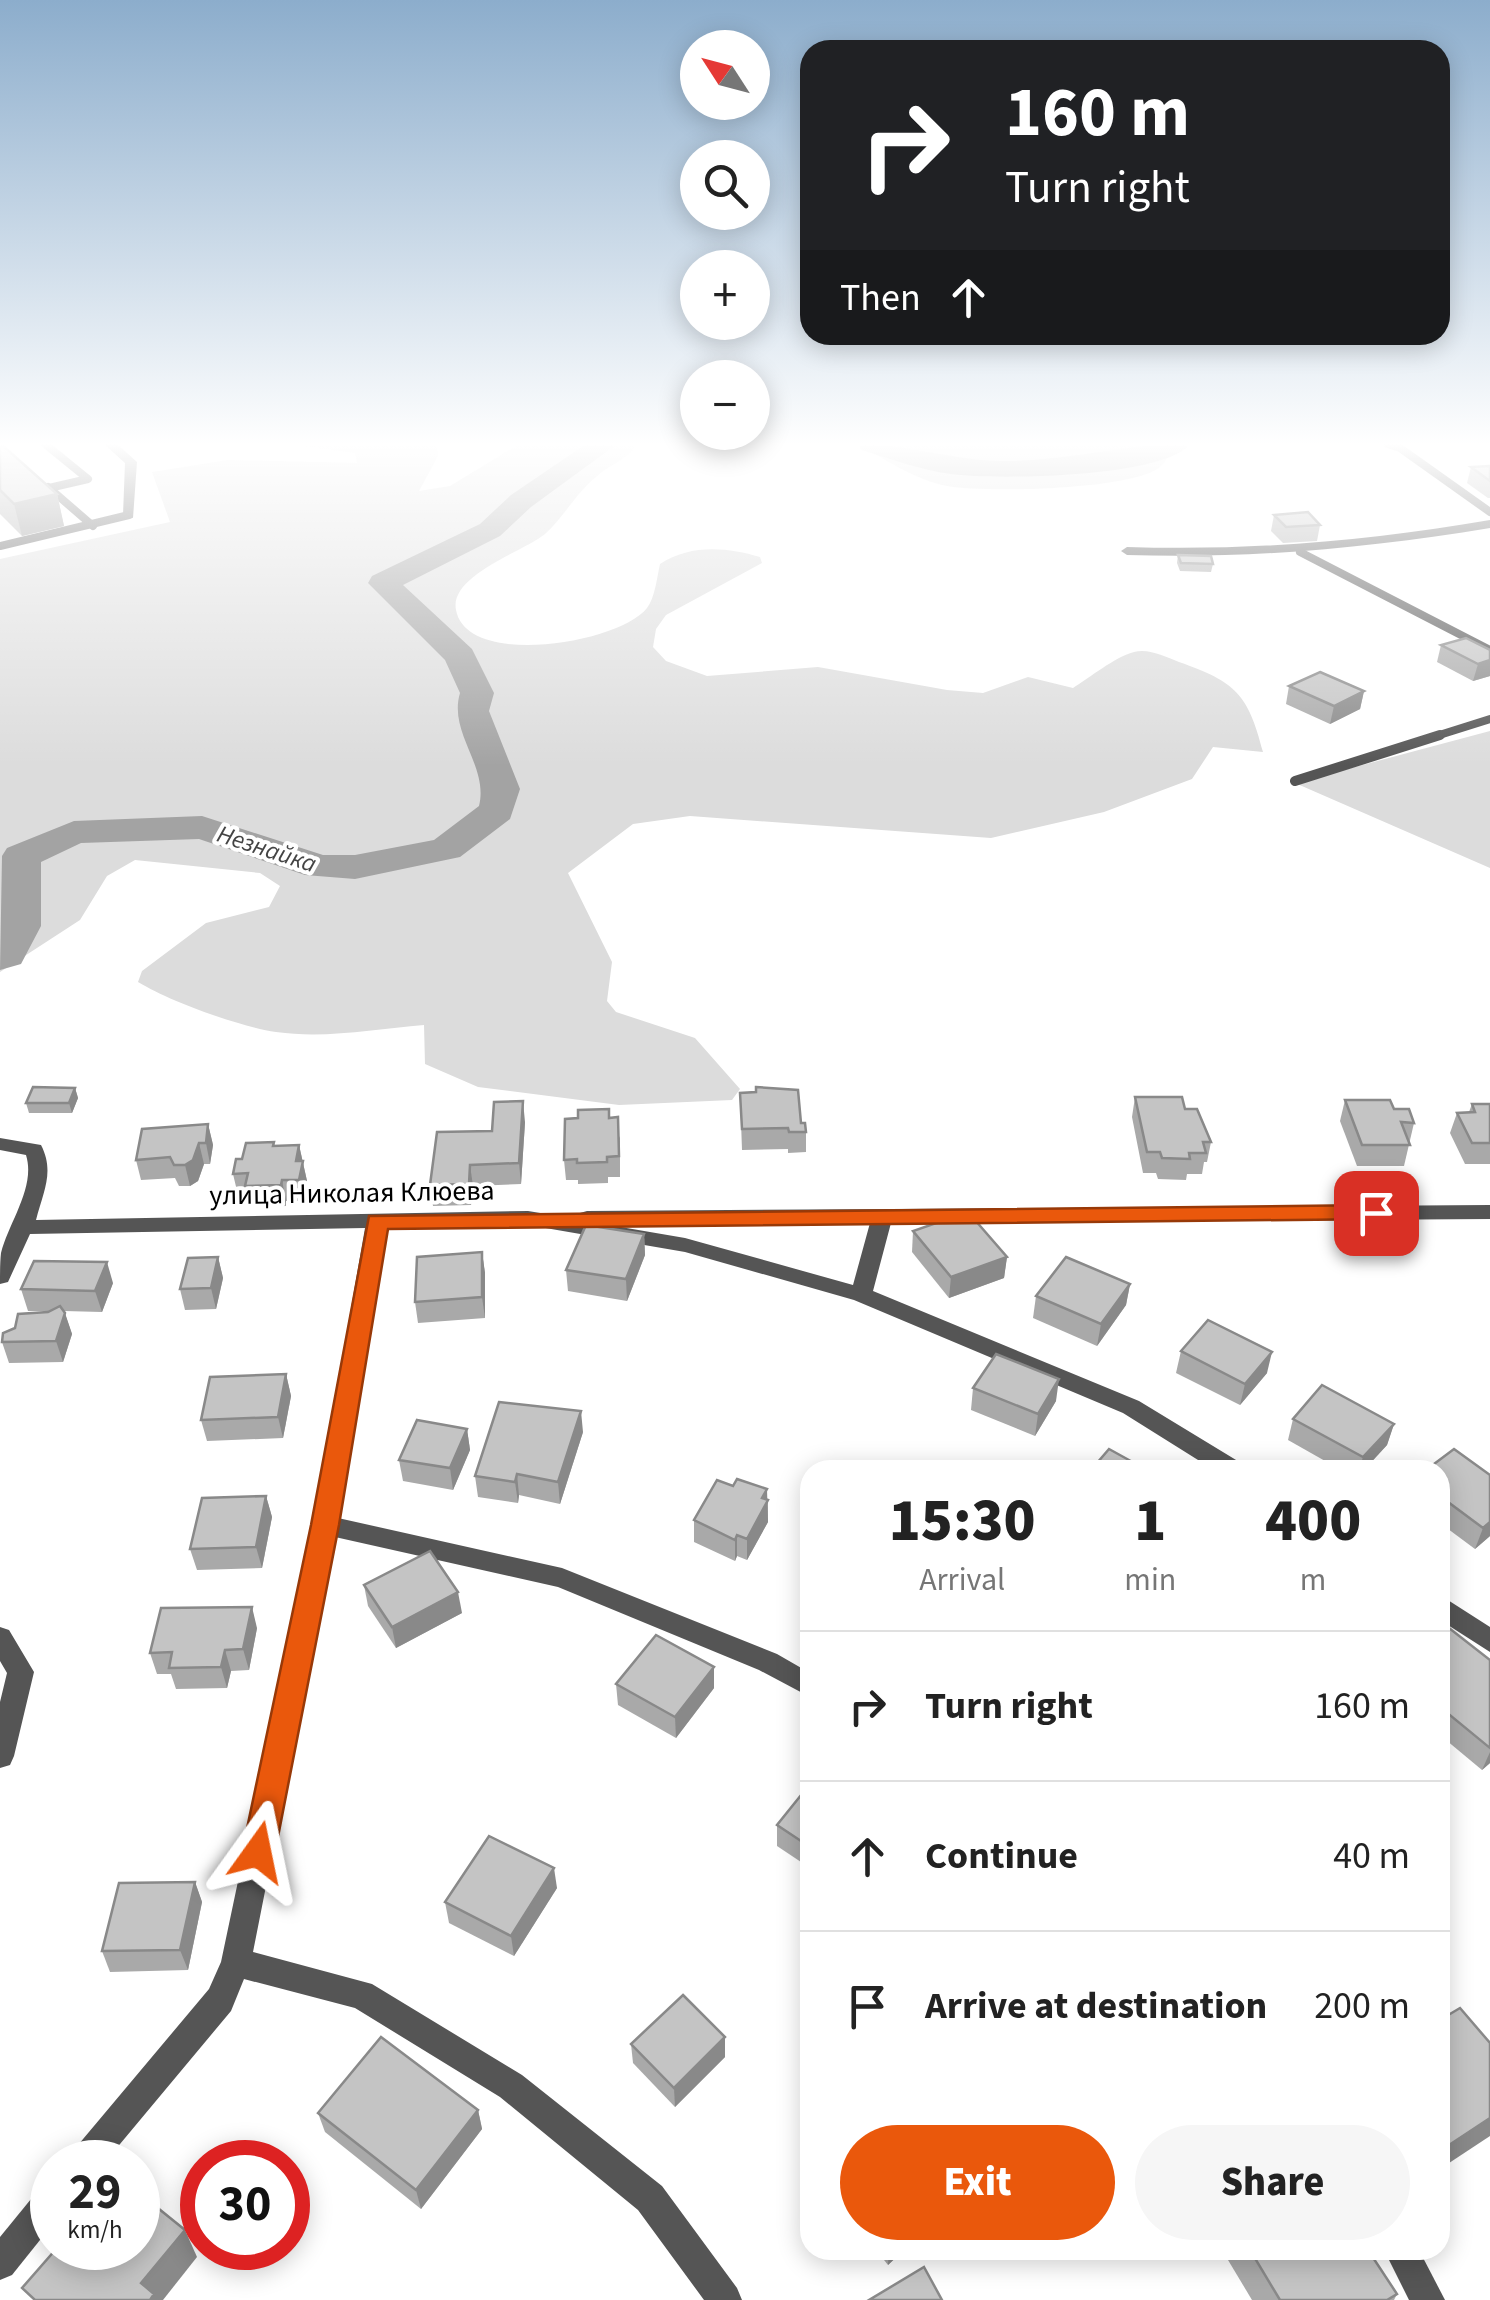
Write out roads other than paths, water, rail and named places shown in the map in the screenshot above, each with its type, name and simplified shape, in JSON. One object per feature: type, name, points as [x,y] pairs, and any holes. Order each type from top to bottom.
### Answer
[{"type":"street","points":[[1134,551],[1207,555],[1306,551]]},
{"type":"street","points":[[0,1144],[34,1150],[40,1168],[23,1227],[0,1276]]},
{"type":"street","points":[[528,1218],[1490,1212]]},
{"type":"street","name":"улица Николая Клюева","points":[[23,1227],[528,1218],[685,1245],[861,1296],[1131,1407],[1217,1460]]},
{"type":"street","points":[[861,1296],[882,1218]]},
{"type":"street","points":[[102,2140],[220,2000],[236,1962],[325,1525],[377,1222]]},
{"type":"street","points":[[325,1525],[562,1578],[768,1662],[800,1680]]},
{"type":"street","points":[[1450,1613],[1490,1641]]},
{"type":"street","points":[[0,1638],[21,1672],[0,1756]]},
{"type":"street","points":[[236,1962],[361,1995],[510,2086],[650,2198],[724,2300]]},
{"type":"street","points":[[0,2263],[30,2227]]},
{"type":"street","points":[[1406,2260],[1428,2300]]},
{"type":"lane","points":[[1300,552],[1490,650]]},
{"type":"lane","points":[[1295,782],[1490,720]]},
{"type":"waterway","name":"Незнайка","points":[[0,957],[6,955],[21,926],[21,856],[74,832],[202,827],[319,867],[355,867],[446,849],[497,811],[502,789],[472,711],[477,693],[460,656],[383,583],[447,551]]}]
